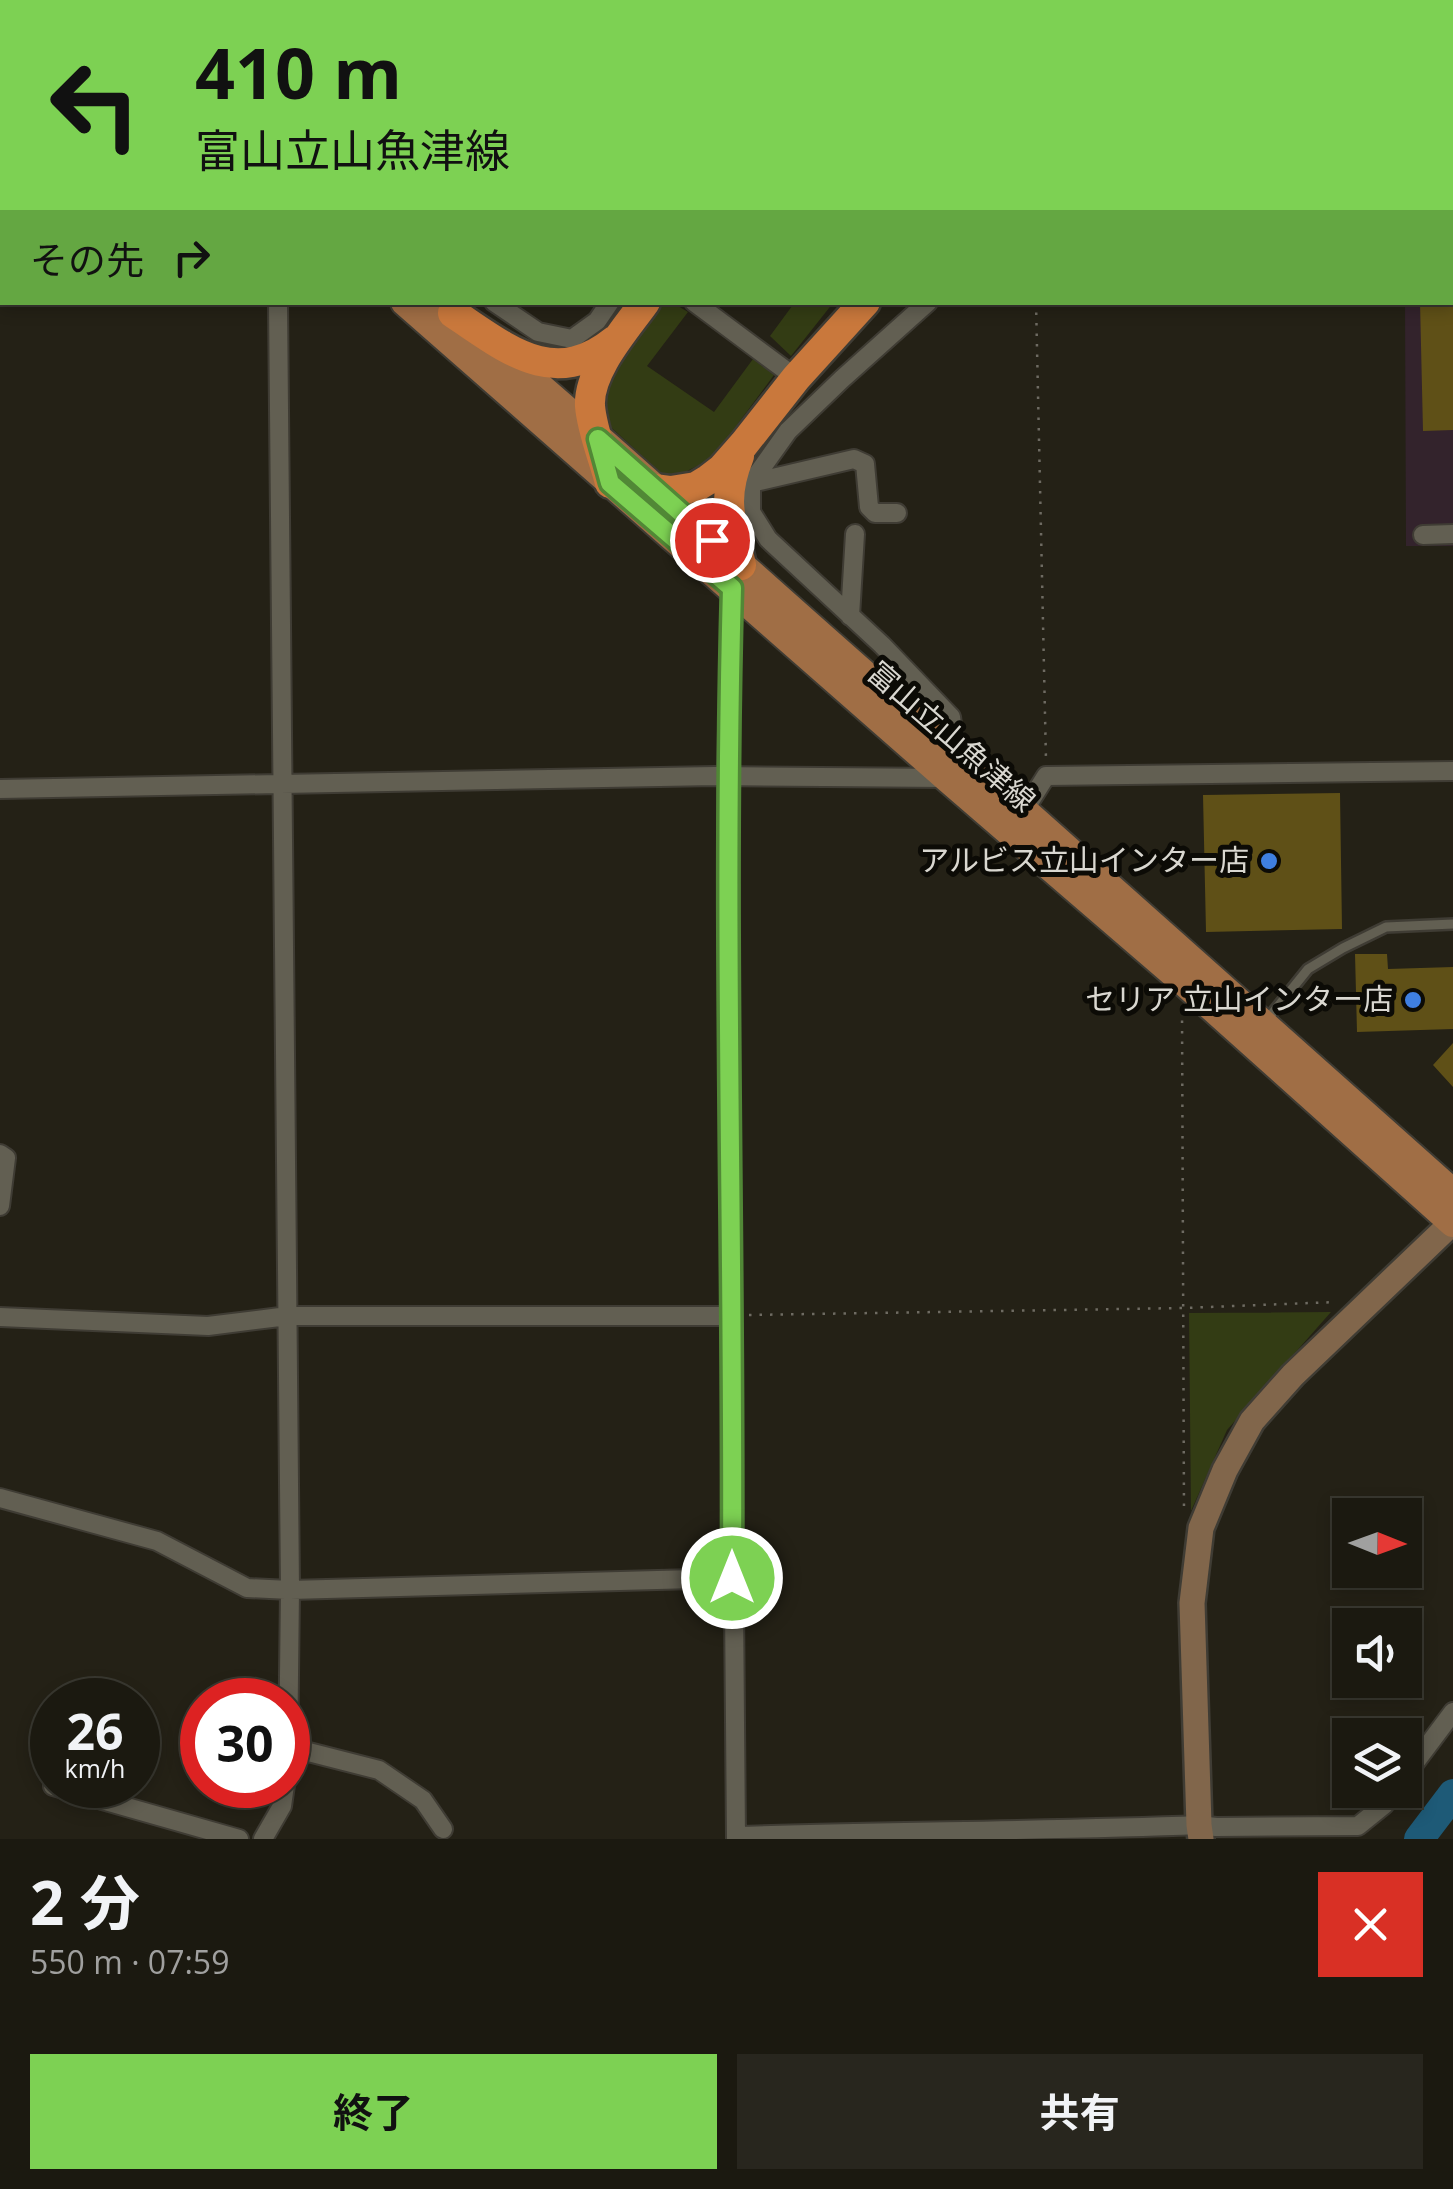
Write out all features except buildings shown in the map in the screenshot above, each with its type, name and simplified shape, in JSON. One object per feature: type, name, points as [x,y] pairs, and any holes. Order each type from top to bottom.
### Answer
[{"type":"highway","points":[[643,305],[602,364],[590,395],[590,410],[610,483],[671,491],[696,486],[722,469],[862,305]]},
{"type":"highway","points":[[446,308],[525,358],[550,364],[583,360],[620,336]]},
{"type":"highway","points":[[736,577],[728,490],[744,444]]},
{"type":"main road","name":"富山立山魚津線","points":[[409,305],[610,483],[736,577],[949,764],[1186,984],[1453,1222]]},
{"type":"main road","name":"富山立山魚津線","points":[[446,308],[655,489],[736,577]]},
{"type":"main road","name":"富山立山魚津線","points":[[949,764],[1024,811],[1453,1193]]},
{"type":"street","points":[[278,305],[289,1678]]},
{"type":"street","points":[[498,305],[538,332],[572,339],[597,321],[608,305]]},
{"type":"street","points":[[698,305],[796,378]]},
{"type":"street","points":[[0,788],[727,776],[949,764],[954,738],[950,717],[882,645],[768,539],[750,512],[751,483],[788,430],[925,305]]},
{"type":"street","points":[[751,483],[854,459],[865,464],[868,507],[875,513],[897,513]]},
{"type":"street","points":[[850,616],[855,534]]},
{"type":"street","points":[[1424,535],[1453,534]]},
{"type":"street","points":[[736,577],[727,776],[736,1838],[865,1832],[1034,1835],[1358,1826],[1380,1808]]},
{"type":"street","points":[[1024,811],[1046,776],[1453,771]]},
{"type":"street","points":[[0,1154],[6,1158],[0,1206]]},
{"type":"street","points":[[1200,1832],[1192,1603],[1201,1528],[1224,1470],[1252,1421],[1293,1375],[1453,1222]]},
{"type":"street","points":[[0,1317],[208,1326],[288,1316],[732,1316]]},
{"type":"street","points":[[0,1498],[157,1541],[247,1588],[732,1578]]},
{"type":"street","points":[[1422,1753],[1453,1712]]},
{"type":"street","points":[[310,1758],[379,1770],[422,1800],[443,1830]]},
{"type":"street","points":[[130,1808],[239,1839]]},
{"type":"street","points":[[263,1839],[281,1808]]},
{"type":"lane","points":[[1263,1024],[1308,969],[1343,948],[1386,927],[1453,924]]},
{"type":"path","points":[[1036,305],[1046,776]]},
{"type":"path","points":[[1186,984],[1182,1016],[1184,1519],[1201,1528]]},
{"type":"path","points":[[732,1316],[1368,1301]]},
{"type":"shaded area","points":[[1405,305],[1453,305],[1453,546],[1406,546]]},
{"type":"green space","points":[[657,305],[676,305],[688,312],[647,366],[714,412],[753,359],[774,375],[717,452],[669,480],[605,422],[597,392]]},
{"type":"green space","points":[[793,305],[831,305],[791,356],[770,336]]},
{"type":"green space","points":[[1331,1312],[1227,1430],[1191,1511],[1189,1313]]},
{"type":"waterway","points":[[1419,1839],[1453,1794]]},
{"type":"place","name":"アルビス立山インター店","points":[[1269,861]]},
{"type":"place","name":"セリア 立山インター店","points":[[1413,1000]]},
{"type":"route","points":[[712,540],[598,439],[610,483],[732,588],[727,776],[732,1578]]}]
